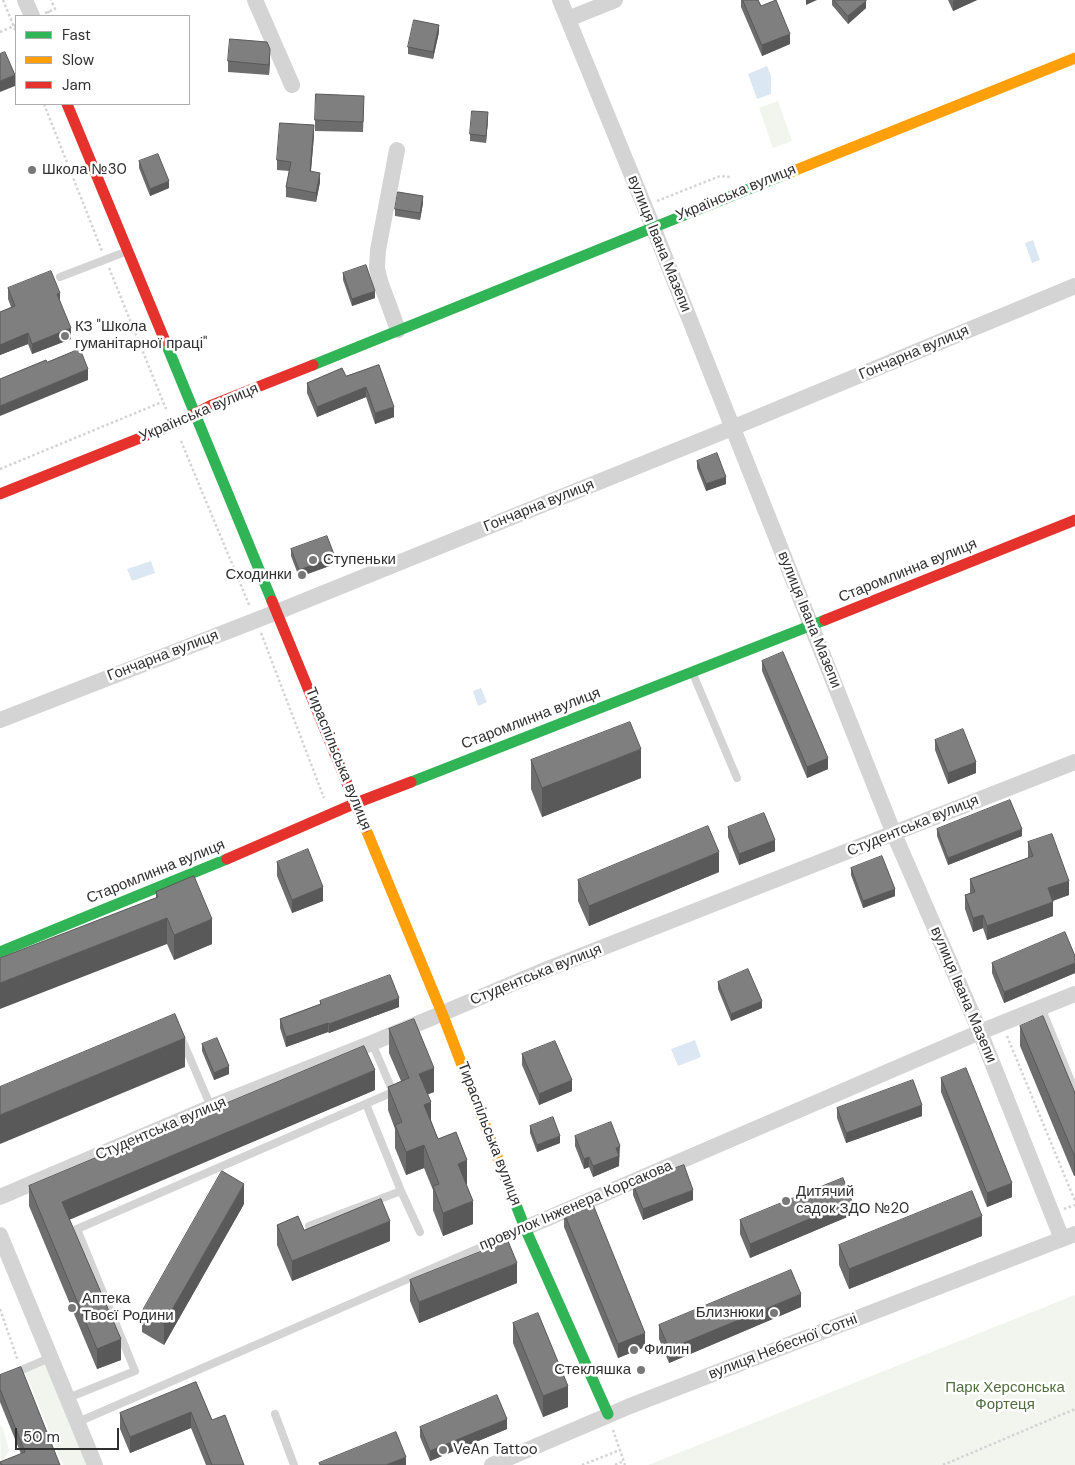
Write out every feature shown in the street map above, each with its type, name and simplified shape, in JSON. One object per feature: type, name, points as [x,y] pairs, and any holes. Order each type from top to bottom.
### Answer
[{"type":"street","points":[[25,0],[37,15]]},
{"type":"street","points":[[256,0],[292,85]]},
{"type":"street","name":"вулиця Івана Мазепи","points":[[560,0],[653,227],[894,834],[1068,1236]]},
{"type":"street","points":[[568,19],[615,0]]},
{"type":"street","name":"Українська вулиця","points":[[0,494],[175,424],[398,330],[1075,58]]},
{"type":"street","name":"Тираспільська вулиця","points":[[67,105],[442,1013],[525,1228],[608,1414]]},
{"type":"street","points":[[397,150],[378,250],[378,268],[380,281],[398,330]]},
{"type":"street","name":"Гончарна вулиця","points":[[0,720],[277,612],[732,428],[1075,286]]},
{"type":"street","name":"Старомлинна вулиця","points":[[0,952],[192,874],[356,803],[1075,520]]},
{"type":"street","name":"Студентська вулиця","points":[[0,1197],[540,972],[1075,762]]},
{"type":"street","name":"провулок Інженера Корсакова","points":[[525,1228],[980,1032],[1075,994]]},
{"type":"street","points":[[0,1235],[96,1465]]},
{"type":"street","name":"вулиця Небесної Сотні","points":[[492,1465],[608,1414],[1068,1236]]},
{"type":"lane","points":[[60,277],[127,251]]},
{"type":"lane","points":[[692,672],[737,778]]},
{"type":"lane","points":[[1041,1007],[1075,1091]]},
{"type":"lane","points":[[176,1025],[211,1108]]},
{"type":"lane","points":[[68,1398],[135,1371],[77,1228],[393,1092],[372,1043]]},
{"type":"lane","points":[[366,1104],[401,1191],[420,1232]]},
{"type":"lane","points":[[308,1226],[401,1191]]},
{"type":"lane","name":"провулок Інженера Корсакова","points":[[78,1422],[525,1228]]},
{"type":"lane","points":[[0,1379],[52,1357]]},
{"type":"lane","points":[[275,1414],[294,1465]]},
{"type":"path","points":[[0,32],[15,26],[3,0]]},
{"type":"path","points":[[37,15],[55,8],[51,0]]},
{"type":"path","points":[[48,11],[50,15]]},
{"type":"path","points":[[44,105],[162,402],[175,424],[255,620],[330,814]]},
{"type":"path","points":[[0,469],[162,402]]},
{"type":"path","points":[[1002,1023],[1075,1201]]},
{"type":"path","points":[[0,1309],[21,1370]]},
{"type":"path","points":[[943,1465],[1075,1409]]},
{"type":"path","points":[[608,1414],[625,1465]]},
{"type":"path","points":[[582,1465],[620,1450]]},
{"type":"path","points":[[614,1465],[624,1461]]},
{"type":"green space","points":[[778,101],[792,141],[773,148],[759,108]]},
{"type":"green space","name":"Парк Херсонська Фортеця","points":[[1075,1295],[1075,1465],[648,1465]]},
{"type":"green space","points":[[46,1364],[87,1465],[63,1465],[25,1372]]},
{"type":"green space","points":[[0,1425],[3,1428],[9,1450],[1,1465]]},
{"type":"shaded area","points":[[767,66],[771,76],[771,94],[757,99],[748,74]]},
{"type":"shaded area","points":[[1033,240],[1040,260],[1032,263],[1025,243]]},
{"type":"shaded area","points":[[151,561],[155,573],[132,581],[127,569]]},
{"type":"shaded area","points":[[481,688],[487,702],[478,706],[473,691]]},
{"type":"shaded area","points":[[695,1040],[701,1057],[678,1066],[671,1049]]},
{"type":"building","points":[[743,0],[758,0],[761,6],[776,0],[790,34],[762,45]]},
{"type":"building","points":[[834,0],[866,0],[866,1],[848,16]]},
{"type":"building","points":[[414,20],[439,25],[433,52],[408,47]]},
{"type":"building","points":[[230,39],[267,42],[270,49],[269,65],[228,61]]},
{"type":"building","points":[[5,52],[15,75],[0,81],[0,54]]},
{"type":"building","points":[[316,94],[364,96],[363,122],[315,120]]},
{"type":"building","points":[[472,111],[488,112],[486,136],[470,134]]},
{"type":"building","points":[[280,123],[314,125],[310,171],[320,173],[316,193],[286,187],[291,162],[277,160]]},
{"type":"building","points":[[158,154],[169,181],[150,189],[139,161]]},
{"type":"building","points":[[398,192],[423,196],[420,213],[395,209]]},
{"type":"building","points":[[366,265],[375,291],[352,299],[343,273]]},
{"type":"building","points":[[51,271],[60,293],[57,294],[71,328],[32,344],[28,333],[0,345],[0,312],[15,306],[8,288]]},
{"type":"building","points":[[80,349],[88,369],[0,406],[0,379],[46,360],[47,362]]},
{"type":"building","points":[[379,365],[394,407],[375,413],[366,387],[317,407],[307,383],[342,368],[346,376]]},
{"type":"building","points":[[717,453],[726,477],[706,484],[697,461]]},
{"type":"building","name":"Ступеньки","points":[[327,536],[335,557],[299,570],[291,549]]},
{"type":"building","points":[[783,652],[828,758],[807,767],[762,661]]},
{"type":"building","points":[[630,722],[641,749],[542,788],[531,760]]},
{"type":"building","points":[[963,729],[976,762],[948,773],[935,740]]},
{"type":"building","points":[[1010,800],[1022,829],[948,858],[937,829]]},
{"type":"building","points":[[764,813],[775,840],[739,854],[728,827]]},
{"type":"building","points":[[708,826],[719,852],[589,906],[578,880]]},
{"type":"building","points":[[1052,834],[1069,881],[1048,888],[1053,902],[987,926],[983,915],[973,918],[965,895],[975,892],[970,879],[1033,856],[1028,842]]},
{"type":"building","points":[[308,849],[323,887],[292,900],[277,862]]},
{"type":"building","points":[[882,856],[895,889],[863,901],[851,868]]},
{"type":"building","points":[[194,876],[212,919],[174,935],[167,918],[0,983],[0,958],[158,897],[156,892]]},
{"type":"building","points":[[1065,932],[1075,956],[1075,963],[1004,992],[992,963]]},
{"type":"building","points":[[748,969],[762,1001],[731,1014],[718,982]]},
{"type":"building","points":[[390,975],[399,998],[329,1024],[286,1037],[280,1019],[321,1004],[320,1001]]},
{"type":"building","points":[[175,1014],[185,1038],[0,1115],[0,1087]]},
{"type":"building","points":[[1043,1016],[1075,1093],[1075,1155],[1020,1026]]},
{"type":"building","points":[[414,1019],[434,1068],[419,1074],[431,1102],[424,1105],[438,1139],[456,1132],[467,1160],[458,1164],[473,1201],[443,1213],[433,1186],[439,1184],[424,1145],[406,1152],[395,1125],[402,1122],[388,1087],[409,1078],[389,1029]]},
{"type":"building","points":[[217,1038],[229,1066],[214,1073],[202,1044]]},
{"type":"building","points":[[555,1041],[572,1080],[539,1094],[522,1054]]},
{"type":"building","points":[[364,1046],[375,1070],[62,1202],[121,1339],[97,1349],[29,1186]]},
{"type":"building","points":[[966,1068],[1012,1183],[987,1193],[941,1078]]},
{"type":"building","points":[[913,1080],[922,1105],[846,1133],[837,1108]]},
{"type":"building","points":[[553,1117],[560,1136],[537,1145],[530,1126]]},
{"type":"building","points":[[611,1122],[620,1146],[616,1148],[619,1156],[593,1166],[589,1157],[584,1159],[575,1136]]},
{"type":"building","points":[[684,1165],[693,1190],[643,1209],[633,1184]]},
{"type":"building","points":[[222,1171],[244,1184],[164,1324],[142,1312]]},
{"type":"building","points":[[843,1178],[852,1201],[750,1244],[740,1220]]},
{"type":"building","points":[[972,1191],[982,1216],[849,1269],[839,1245]]},
{"type":"building","points":[[381,1199],[390,1221],[292,1261],[277,1225],[298,1216],[304,1230]]},
{"type":"building","points":[[592,1202],[645,1333],[618,1344],[564,1213]]},
{"type":"building","points":[[508,1241],[517,1263],[419,1302],[410,1280]]},
{"type":"building","points":[[791,1270],[801,1294],[669,1349],[659,1325]]},
{"type":"building","points":[[538,1313],[568,1386],[543,1396],[513,1323]]},
{"type":"building","points":[[21,1367],[60,1465],[2,1465],[0,1462],[25,1452],[0,1389],[0,1375]]},
{"type":"building","points":[[196,1382],[212,1420],[225,1415],[244,1465],[212,1465],[191,1412],[130,1437],[120,1413]]},
{"type":"building","points":[[497,1395],[507,1419],[430,1451],[420,1427]]},
{"type":"building","points":[[396,1432],[406,1457],[386,1465],[320,1465],[319,1463]]},
{"type":"traffic: fast","points":[[313,365],[786,174]]},
{"type":"traffic: fast","points":[[165,341],[272,601]]},
{"type":"traffic: fast","points":[[411,782],[825,620]]},
{"type":"traffic: fast","points":[[0,952],[227,859]]},
{"type":"traffic: fast","points":[[500,1164],[525,1228],[608,1414]]},
{"type":"traffic: slow","points":[[786,174],[1075,58]]},
{"type":"traffic: slow","points":[[365,827],[442,1013],[500,1164]]},
{"type":"traffic: jam","points":[[67,105],[165,341]]},
{"type":"traffic: jam","points":[[0,494],[175,424],[212,405],[313,365]]},
{"type":"traffic: jam","points":[[825,620],[1075,520]]},
{"type":"traffic: jam","points":[[272,601],[365,827]]},
{"type":"traffic: jam","points":[[227,859],[356,803],[411,782]]},
{"type":"place","name":"Школа №30","points":[[32,170]]},
{"type":"place","name":"КЗ \"Школа гуманітарної праці\"","points":[[65,336]]},
{"type":"place","name":"Ступеньки","points":[[313,560]]},
{"type":"place","name":"Сходинки","points":[[302,575]]},
{"type":"place","name":"Дитячий садок ЗДО №20","points":[[786,1201]]},
{"type":"place","name":"Аптека Твоєї Родини","points":[[72,1308]]},
{"type":"place","name":"Близнюки","points":[[774,1313]]},
{"type":"place","name":"Филин","points":[[634,1350]]},
{"type":"place","name":"Стекляшка","points":[[641,1370]]},
{"type":"place","name":"VeAn Tattoo","points":[[443,1450]]}]
